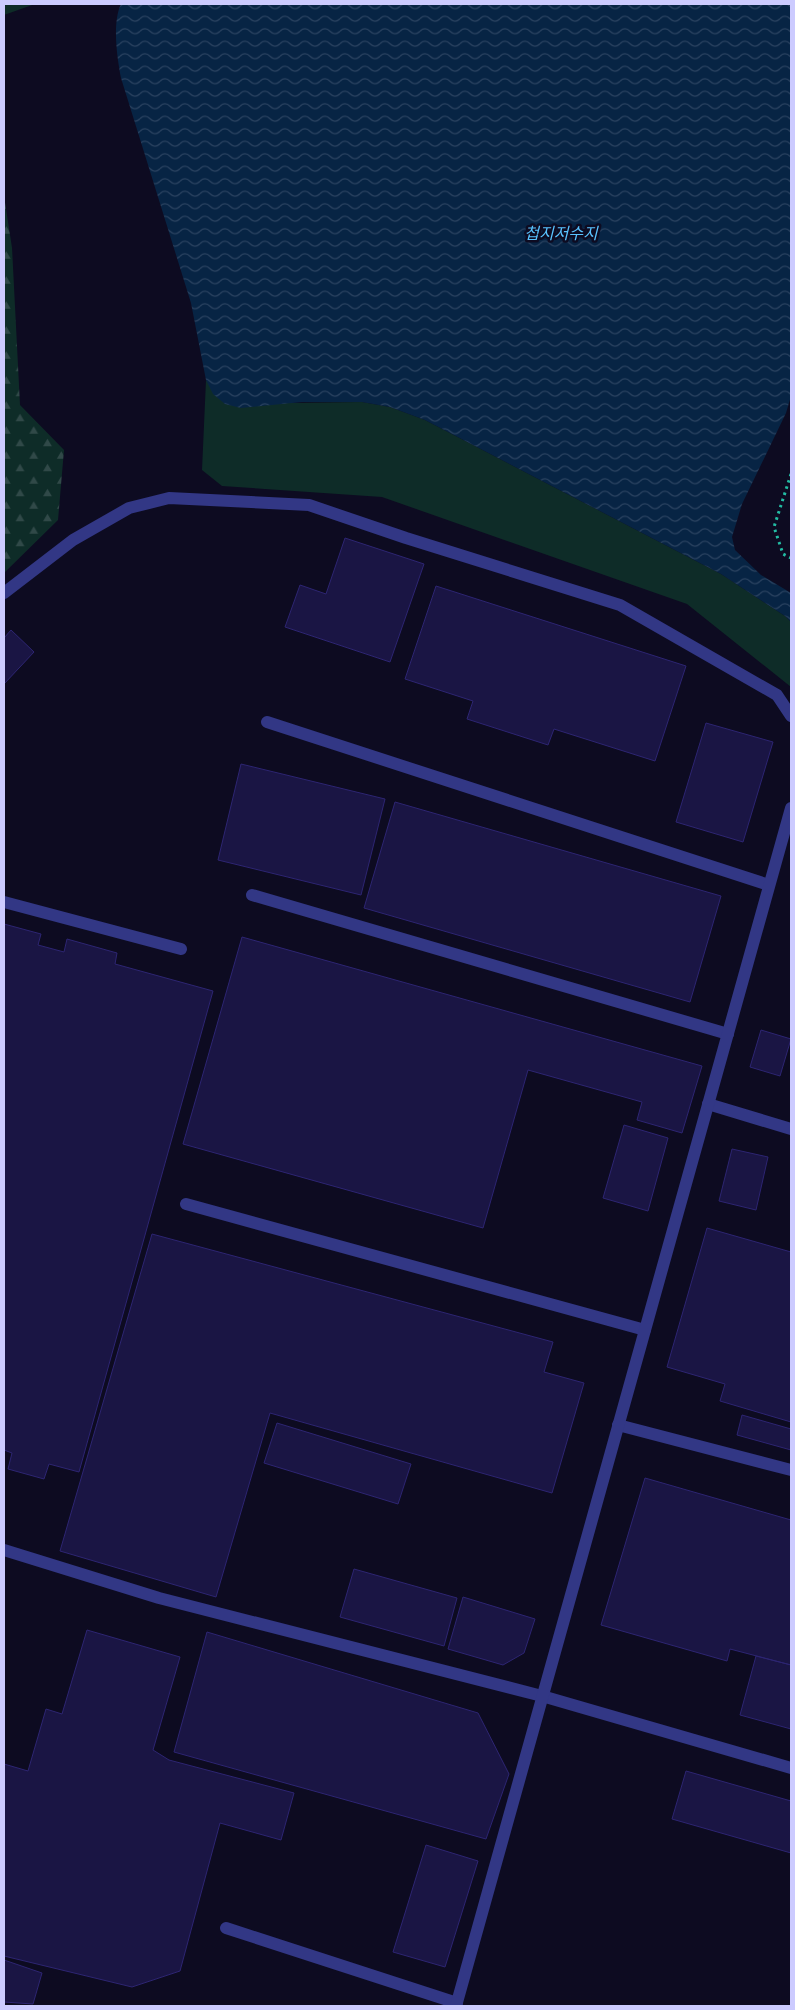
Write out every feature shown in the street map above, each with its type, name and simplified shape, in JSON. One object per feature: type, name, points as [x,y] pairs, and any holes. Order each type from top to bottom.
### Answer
[{"type":"street","points":[[4,593],[73,540],[128,508],[169,498],[309,505],[406,538],[620,605],[777,695],[791,716]]},
{"type":"street","points":[[267,722],[770,885]]},
{"type":"street","points":[[226,1928],[456,2005],[791,808]]},
{"type":"street","points":[[252,895],[728,1034]]},
{"type":"street","points":[[4,902],[181,949]]},
{"type":"street","points":[[708,1104],[791,1129]]},
{"type":"street","points":[[186,1204],[645,1330]]},
{"type":"street","points":[[618,1425],[791,1470]]},
{"type":"street","points":[[4,1550],[159,1598],[542,1696],[791,1768]]},
{"type":"path","points":[[791,474],[774,527],[783,554],[791,558]]},
{"type":"green space","points":[[4,4],[35,4],[4,15]]},
{"type":"green space","points":[[4,196],[12,248],[20,405],[64,450],[58,520],[4,573]]},
{"type":"green space","points":[[206,380],[225,404],[362,402],[390,407],[425,420],[721,574],[785,616],[791,622],[791,687],[687,604],[382,497],[222,486],[202,470]]},
{"type":"water","name":"첩지저수지","points":[[121,4],[791,4],[791,396],[786,413],[742,504],[732,537],[735,550],[761,575],[791,593],[791,622],[785,616],[721,574],[425,420],[390,407],[362,402],[302,402],[241,408],[225,404],[213,394],[206,380],[191,303],[121,78],[116,30]]},
{"type":"building","points":[[345,538],[424,564],[390,662],[285,627],[300,585],[326,594]]},
{"type":"building","points":[[436,586],[686,666],[655,761],[554,729],[548,745],[467,719],[473,701],[405,679]]},
{"type":"building","points":[[11,630],[34,652],[4,684],[4,638]]},
{"type":"building","points":[[706,723],[773,742],[743,842],[676,822]]},
{"type":"building","points":[[241,764],[385,799],[361,895],[218,860]]},
{"type":"building","points":[[395,802],[721,896],[690,1002],[364,908]]},
{"type":"building","points":[[4,924],[41,934],[38,945],[64,952],[67,939],[117,953],[115,964],[213,991],[79,1472],[49,1464],[44,1479],[8,1469],[12,1453],[4,1450]]},
{"type":"building","points":[[242,937],[702,1066],[682,1133],[637,1120],[642,1102],[528,1070],[483,1228],[183,1144]]},
{"type":"building","points":[[761,1030],[791,1039],[780,1076],[750,1067]]},
{"type":"building","points":[[624,1125],[668,1138],[648,1211],[603,1198]]},
{"type":"building","points":[[732,1149],[768,1157],[756,1210],[719,1201]]},
{"type":"building","points":[[707,1228],[791,1252],[791,1422],[720,1401],[725,1384],[667,1367]]},
{"type":"building","points":[[152,1234],[553,1342],[544,1372],[584,1383],[552,1493],[270,1413],[216,1597],[60,1551]]},
{"type":"building","points":[[742,1415],[791,1429],[791,1450],[737,1435]]},
{"type":"building","points":[[277,1423],[411,1464],[398,1504],[264,1463]]},
{"type":"building","points":[[645,1478],[791,1520],[791,1665],[730,1649],[727,1661],[601,1625]]},
{"type":"building","points":[[354,1569],[457,1598],[444,1646],[340,1617]]},
{"type":"building","points":[[463,1597],[535,1619],[524,1653],[503,1665],[448,1649]]},
{"type":"building","points":[[87,1630],[180,1657],[153,1750],[169,1760],[294,1793],[281,1840],[220,1823],[180,1971],[132,1987],[4,1956],[4,1764],[28,1771],[46,1709],[62,1714]]},
{"type":"building","points":[[207,1632],[478,1713],[509,1774],[486,1839],[174,1752]]},
{"type":"building","points":[[756,1656],[791,1665],[791,1729],[740,1715]]},
{"type":"building","points":[[686,1771],[791,1801],[791,1853],[672,1819]]},
{"type":"building","points":[[426,1845],[478,1861],[445,1967],[393,1952]]},
{"type":"building","points":[[4,1960],[42,1973],[33,2004],[4,2002]]}]
